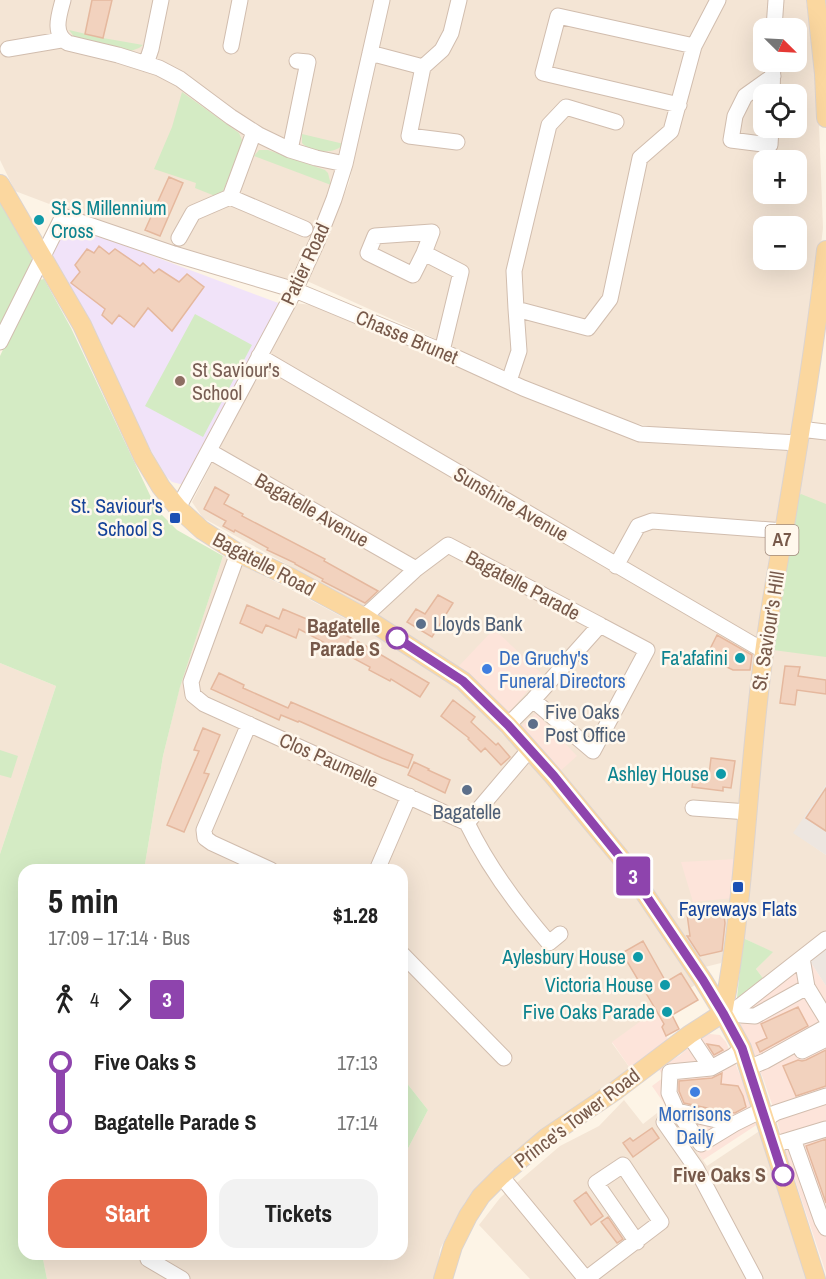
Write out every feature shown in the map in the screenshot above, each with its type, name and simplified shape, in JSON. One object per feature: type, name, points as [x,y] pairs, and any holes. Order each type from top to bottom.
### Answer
[{"type":"main road","points":[[816,0],[826,118]]},
{"type":"main road","name":"Bagatelle Road","points":[[0,183],[82,325],[143,457],[161,487],[178,508],[202,530],[238,553],[290,577],[364,617],[463,681],[508,725],[554,776],[620,857],[703,980],[729,1012],[816,1279]]},
{"type":"main road","name":"St. Saviour's Hill","points":[[729,1012],[731,969],[764,651],[817,324],[826,250]]},
{"type":"main road","points":[[703,980],[714,984],[724,982],[731,969]]},
{"type":"main road","name":"Prince's Tower Road","points":[[443,1279],[453,1246],[468,1216],[482,1196],[501,1176],[547,1137],[615,1091],[689,1035],[729,1012]]},
{"type":"street","points":[[61,40],[57,23],[63,0]]},
{"type":"street","points":[[146,64],[161,0]]},
{"type":"street","points":[[231,46],[240,0]]},
{"type":"street","name":"Patier Road","points":[[178,508],[295,290],[317,242],[345,164],[382,0]]},
{"type":"street","points":[[457,142],[409,136],[423,67],[442,50],[451,33],[459,0]]},
{"type":"street","points":[[516,309],[588,328],[610,299],[640,158],[671,131],[694,46],[718,0]]},
{"type":"street","points":[[775,18],[776,0]]},
{"type":"street","points":[[679,105],[543,73],[558,16],[694,46]]},
{"type":"street","points":[[8,49],[61,40],[159,68],[180,79],[254,132],[290,150],[345,164]]},
{"type":"street","points":[[370,53],[423,67]]},
{"type":"street","points":[[290,150],[308,62],[297,61]]},
{"type":"street","points":[[757,84],[769,72]]},
{"type":"street","points":[[753,88],[745,96],[735,116],[731,140],[770,145],[770,138]]},
{"type":"street","points":[[509,381],[519,351],[514,271],[549,125],[566,107],[616,123]]},
{"type":"street","points":[[179,238],[193,213],[230,197],[254,132]]},
{"type":"street","points":[[230,197],[305,229]]},
{"type":"street","name":"Chasse Brunet","points":[[43,258],[63,216],[174,254],[295,290],[580,411],[640,434],[799,436],[826,432]]},
{"type":"street","points":[[424,253],[461,272],[442,351]]},
{"type":"street","points":[[0,342],[43,258]]},
{"type":"street","name":"Sunshine Avenue","points":[[260,356],[764,651]]},
{"type":"street","name":"Bagatelle Avenue","points":[[209,451],[416,569]]},
{"type":"street","points":[[616,566],[638,526],[652,521],[784,531]]},
{"type":"street","name":"Bagatelle Parade","points":[[364,617],[416,569],[448,545],[647,650],[592,751],[533,700]]},
{"type":"street","name":"Clos Paumelle","points":[[238,553],[191,682],[193,695],[204,704],[467,823]]},
{"type":"street","name":"Bagatelle Parade","points":[[508,725],[600,625]]},
{"type":"street","points":[[249,724],[204,830],[205,838],[212,843],[258,864]]},
{"type":"street","points":[[529,750],[467,823],[523,913],[549,943],[560,934]]},
{"type":"street","points":[[380,864],[409,796]]},
{"type":"street","points":[[693,808],[748,812]]},
{"type":"street","points":[[729,1012],[826,939]]},
{"type":"street","points":[[802,958],[807,987],[826,1018]]},
{"type":"street","points":[[408,960],[504,1058]]},
{"type":"street","points":[[729,1012],[754,1016],[807,987]]},
{"type":"street","points":[[750,1073],[765,1061],[826,1027]]},
{"type":"street","points":[[689,1035],[711,1068]]},
{"type":"street","points":[[750,1073],[770,1070],[777,1063],[826,1039]]},
{"type":"street","points":[[742,1048],[733,1056],[711,1068],[670,1072],[669,1093],[677,1111],[702,1144],[734,1124],[775,1113],[826,1095]]},
{"type":"street","points":[[677,1111],[734,1124]]},
{"type":"street","points":[[664,1122],[696,1168],[755,1279]]},
{"type":"street","points":[[773,1145],[826,1128]]},
{"type":"street","points":[[793,1139],[826,1228]]},
{"type":"street","points":[[501,1176],[586,1279],[636,1242],[661,1222],[623,1165],[597,1183],[636,1242]]},
{"type":"street","points":[[150,1260],[183,1279]]},
{"type":"shaded area","points":[[0,0],[376,0],[343,150],[323,208],[294,274],[285,280],[126,233],[15,191],[0,160]]},
{"type":"shaded area","points":[[390,0],[806,0],[818,98],[823,228],[811,329],[791,437],[654,427],[623,421],[558,397],[307,281],[349,183]]},
{"type":"shaded area","name":"St Saviour's School","points":[[67,225],[281,304],[187,484],[172,482],[166,476],[145,440],[92,323],[52,256],[64,227]]},
{"type":"shaded area","points":[[294,303],[321,306],[639,442],[788,451],[756,656],[728,949],[721,963],[705,967],[518,729],[458,667],[371,611],[203,518],[192,502]]},
{"type":"shaded area","points":[[814,435],[826,437],[826,785],[794,833],[826,855],[826,937],[766,982],[756,969],[772,952],[743,938],[767,671],[804,441]]},
{"type":"shaded area","points":[[223,556],[376,635],[459,690],[519,751],[602,846],[695,985],[644,1018],[612,1043],[632,1071],[510,1155],[465,1202],[440,1249],[436,1279],[47,1279],[43,1260],[408,1260],[408,1148],[428,1110],[408,1085],[408,864],[145,864],[163,756],[180,686]]},
{"type":"shaded area","points":[[494,629],[542,674],[506,716],[458,667]]},
{"type":"shaded area","points":[[0,663],[56,686],[0,854]]},
{"type":"shaded area","points":[[536,713],[577,756],[558,773],[518,729]]},
{"type":"shaded area","points":[[826,785],[826,855],[793,833]]},
{"type":"shaded area","points":[[736,859],[733,898],[693,902],[681,862]]},
{"type":"shaded area","points":[[826,949],[826,986],[810,961]]},
{"type":"shaded area","points":[[810,961],[826,986],[826,1273],[763,1078],[741,1026],[741,1015],[745,1010]]},
{"type":"shaded area","points":[[656,1010],[664,1024],[662,1027],[669,1041],[632,1071],[612,1042]]},
{"type":"shaded area","points":[[710,1034],[720,1035],[726,1042],[758,1124],[703,1160],[652,1086],[664,1077],[658,1068],[679,1056],[701,1037]]},
{"type":"shaded area","points":[[624,1100],[643,1124],[666,1106],[707,1166],[761,1130],[809,1279],[530,1279],[479,1225],[500,1198],[519,1181],[560,1146],[599,1126]]},
{"type":"green space","points":[[69,30],[143,45],[128,52],[75,38]]},
{"type":"green space","points":[[182,92],[239,133],[242,140],[241,148],[220,198],[195,188],[196,183],[154,169],[172,127]]},
{"type":"green space","points":[[302,134],[344,144],[335,150],[317,151],[302,143]]},
{"type":"green space","points":[[259,150],[268,150],[325,170],[331,185],[254,156]]},
{"type":"green space","points":[[0,193],[31,250],[32,260],[0,326]]},
{"type":"green space","points":[[44,279],[71,328],[157,510],[177,530],[223,556],[180,687],[163,756],[145,864],[18,864],[18,1260],[43,1260],[47,1279],[0,1279],[0,854],[56,686],[0,663],[0,356],[35,281]]},
{"type":"green space","points":[[195,314],[252,345],[203,437],[145,406]]},
{"type":"green space","points":[[801,494],[826,504],[826,657],[773,650],[796,498]]},
{"type":"green space","points":[[0,750],[18,756],[11,778],[0,775]]},
{"type":"green space","points":[[743,938],[773,952],[756,969],[766,982],[746,998],[737,998]]},
{"type":"green space","points":[[408,1085],[428,1110],[408,1148]]},
{"type":"building","points":[[92,0],[112,0],[103,38],[85,34]]},
{"type":"building","points":[[169,177],[183,183],[160,236],[145,230]]},
{"type":"building","points":[[99,246],[109,254],[115,249],[140,266],[143,263],[154,273],[159,269],[179,282],[187,274],[204,287],[172,331],[148,308],[134,327],[119,315],[112,324],[102,315],[105,309],[71,283],[80,272],[75,265],[87,249],[94,253]]},
{"type":"building","points":[[215,487],[229,495],[224,504],[243,514],[242,516],[325,559],[324,561],[378,591],[365,603],[322,581],[323,579],[267,550],[268,548],[235,530],[234,532],[223,526],[226,521],[204,509]]},
{"type":"building","points":[[438,595],[453,603],[432,637],[407,622],[416,609],[425,614]]},
{"type":"building","points":[[247,605],[279,619],[283,609],[316,623],[317,620],[429,683],[420,697],[299,629],[296,638],[266,625],[262,633],[240,623]]},
{"type":"building","points":[[717,635],[752,655],[750,670],[733,670],[706,657]]},
{"type":"building","points":[[785,666],[800,667],[798,676],[826,680],[826,694],[797,690],[795,705],[780,703]]},
{"type":"building","points":[[219,673],[244,685],[243,688],[288,708],[291,702],[413,755],[408,768],[299,721],[281,715],[279,720],[211,689]]},
{"type":"building","points":[[453,700],[475,717],[471,722],[496,745],[498,743],[510,757],[501,765],[485,748],[481,752],[469,738],[441,716]]},
{"type":"building","points":[[203,728],[220,735],[204,773],[209,774],[184,832],[167,825],[199,751],[194,750]]},
{"type":"building","name":"Ashley House","points":[[711,758],[735,761],[731,788],[723,787],[723,791],[692,787],[694,773],[709,775]]},
{"type":"building","points":[[414,762],[450,780],[445,793],[408,775]]},
{"type":"building","points":[[826,788],[826,831],[806,818]]},
{"type":"building","points":[[723,909],[725,923],[722,951],[700,956],[687,936],[690,936],[687,914]]},
{"type":"building","points":[[643,941],[666,982],[681,973],[698,1000],[672,1015],[679,1029],[666,1036],[662,1027],[664,1024],[622,953]]},
{"type":"building","points":[[798,1007],[808,1026],[760,1052],[756,1043],[767,1038],[761,1024]]},
{"type":"building","points":[[707,1044],[719,1046],[723,1050],[714,1055]]},
{"type":"building","points":[[826,1050],[826,1086],[796,1096],[783,1066],[798,1060],[806,1060]]},
{"type":"building","points":[[722,1073],[721,1084],[738,1086],[746,1107],[735,1113],[684,1103],[679,1091],[679,1081],[712,1078]]},
{"type":"building","points":[[652,1128],[659,1138],[633,1157],[623,1143],[630,1138],[633,1141]]},
{"type":"building","points":[[826,1139],[826,1203],[806,1146]]},
{"type":"building","points":[[586,1192],[603,1216],[591,1225],[574,1201]]},
{"type":"building","points":[[608,1217],[623,1239],[617,1243],[601,1222]]},
{"type":"bus line","name":"3","points":[[397,638],[463,681],[508,725],[554,776],[620,857],[703,980],[742,1048],[783,1175]]},
{"type":"place","name":"St.S Millennium Cross","points":[[39,220]]},
{"type":"place","name":"St Saviour's School","points":[[180,381]]},
{"type":"place","name":"St. Saviour's School S","points":[[175,518]]},
{"type":"place","name":"Lloyds Bank","points":[[421,624]]},
{"type":"place","name":"Bagatelle Parade S","points":[[397,638]]},
{"type":"place","name":"Fa'afafini","points":[[740,658]]},
{"type":"place","name":"De Gruchy's Funeral Directors","points":[[487,669]]},
{"type":"place","name":"Five Oaks Post Office","points":[[533,724]]},
{"type":"place","name":"Ashley House","points":[[721,774]]},
{"type":"place","name":"Bagatelle","points":[[467,790]]},
{"type":"place","name":"Fayreways Flats","points":[[738,887]]},
{"type":"place","name":"Aylesbury House","points":[[638,957]]},
{"type":"place","name":"Victoria House","points":[[665,985]]},
{"type":"place","name":"Five Oaks Parade","points":[[667,1012]]},
{"type":"place","name":"Morrisons Daily","points":[[695,1092]]},
{"type":"place","name":"Five Oaks S","points":[[783,1175]]}]
